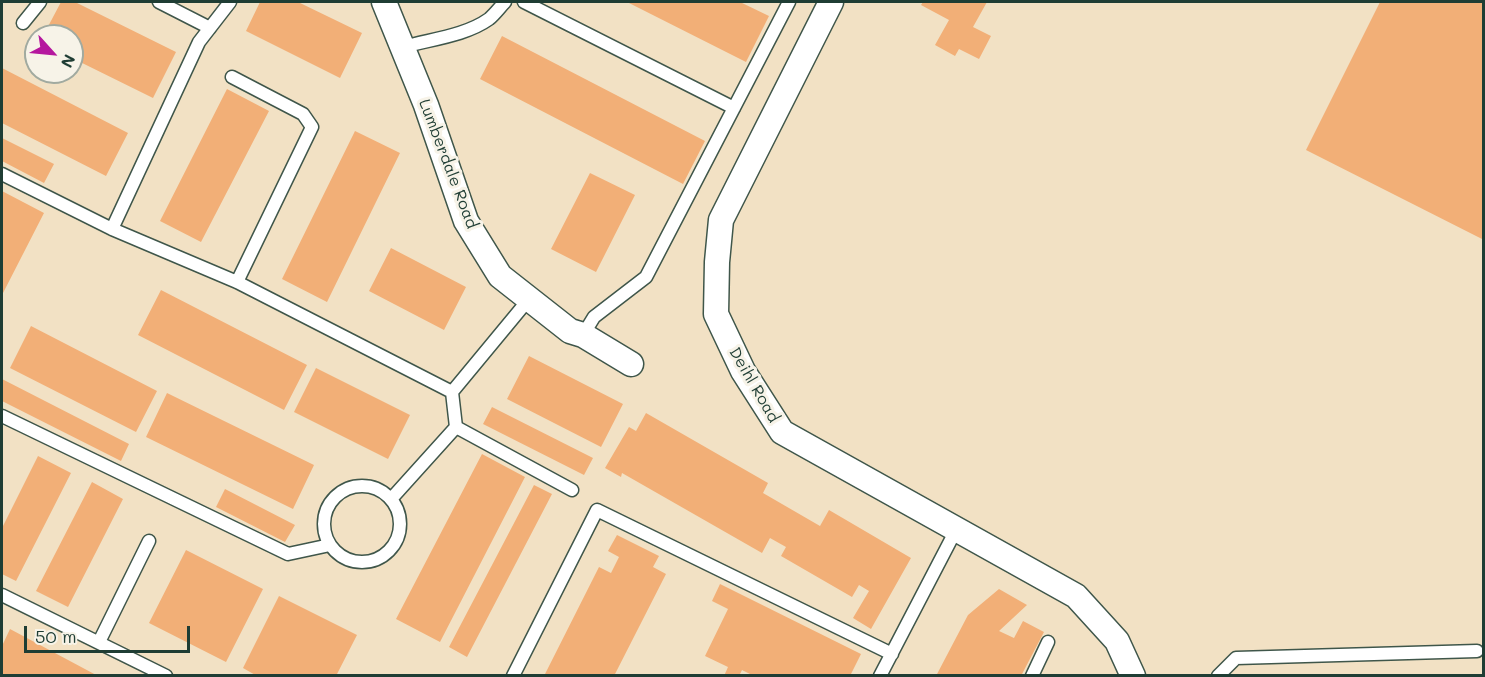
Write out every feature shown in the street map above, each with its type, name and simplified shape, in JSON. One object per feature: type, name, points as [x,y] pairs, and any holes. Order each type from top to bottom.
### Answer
[{"type":"street","name":"Lumberdale Road","points":[[384,2],[403,46],[466,221],[500,276],[570,331],[583,335],[631,364]]},
{"type":"street","name":"Deihl Road","points":[[831,2],[721,220],[717,262],[717,314],[743,370],[782,432],[1076,596],[1117,641],[1133,675]]},
{"type":"lane","points":[[23,23],[40,2]]},
{"type":"lane","points":[[159,2],[210,28]]},
{"type":"lane","points":[[112,229],[199,42],[230,2]]},
{"type":"lane","points":[[403,46],[458,33],[479,24],[490,18],[505,2]]},
{"type":"lane","points":[[524,2],[734,108]]},
{"type":"lane","points":[[583,335],[594,317],[646,277],[789,2]]},
{"type":"lane","points":[[232,76],[303,114],[312,127],[237,282]]},
{"type":"lane","points":[[2,174],[112,229],[237,282],[452,392]]},
{"type":"lane","points":[[392,498],[456,427],[452,392],[529,299]]},
{"type":"lane","points":[[2,416],[288,554],[330,545]]},
{"type":"lane","points":[[456,427],[572,490]]},
{"type":"lane","points":[[362,485],[378,488],[392,498],[401,517],[398,538],[386,555],[366,563],[345,559],[330,545],[324,530],[325,513],[333,499],[346,488],[362,485]]},
{"type":"lane","points":[[513,675],[597,510],[892,654]]},
{"type":"lane","points":[[880,675],[956,530]]},
{"type":"lane","points":[[99,642],[149,542]]},
{"type":"lane","points":[[2,595],[166,675]]},
{"type":"lane","points":[[1032,675],[1048,642]]},
{"type":"lane","points":[[1218,675],[1236,658],[1477,651]]},
{"type":"building","points":[[61,2],[75,2],[176,52],[153,98],[84,64],[84,24],[49,24]]},
{"type":"building","points":[[260,2],[298,2],[362,33],[340,78],[246,31]]},
{"type":"building","points":[[627,2],[740,2],[769,16],[746,62]]},
{"type":"building","points":[[923,2],[987,2],[973,27],[991,36],[979,59],[959,49],[955,56],[935,45],[949,20],[921,5]]},
{"type":"building","points":[[1380,2],[1484,2],[1484,240],[1306,150]]},
{"type":"building","points":[[502,36],[705,141],[683,184],[480,79]]},
{"type":"building","points":[[2,68],[24,79],[24,84],[33,84],[128,133],[106,176],[2,123]]},
{"type":"building","points":[[227,89],[269,111],[201,242],[160,221]]},
{"type":"building","points":[[355,131],[400,153],[327,302],[282,279]]},
{"type":"building","points":[[2,138],[54,164],[44,183],[2,161]]},
{"type":"building","points":[[590,173],[635,195],[596,272],[551,249]]},
{"type":"building","points":[[2,191],[44,213],[2,295]]},
{"type":"building","points":[[391,248],[466,287],[444,330],[369,291]]},
{"type":"building","points":[[161,290],[307,365],[284,410],[138,335]]},
{"type":"building","points":[[31,326],[157,391],[136,432],[10,368]]},
{"type":"building","points":[[529,356],[623,404],[601,447],[507,399]]},
{"type":"building","points":[[316,368],[410,415],[388,459],[294,412]]},
{"type":"building","points":[[2,379],[129,444],[121,461],[2,401]]},
{"type":"building","points":[[167,393],[314,465],[293,509],[146,437]]},
{"type":"building","points":[[492,407],[593,458],[584,475],[483,424]]},
{"type":"building","points":[[646,413],[768,483],[763,493],[820,526],[829,510],[911,558],[871,629],[853,618],[869,591],[859,585],[852,597],[781,556],[786,547],[770,538],[762,553],[622,473],[621,477],[605,468],[629,427],[636,431]]},
{"type":"building","points":[[482,454],[525,477],[440,642],[396,619]]},
{"type":"building","points":[[38,456],[71,473],[16,581],[2,574],[2,528]]},
{"type":"building","points":[[92,482],[123,499],[68,607],[36,591]]},
{"type":"building","points":[[534,485],[552,494],[467,657],[449,647]]},
{"type":"building","points":[[225,489],[295,525],[285,542],[216,507]]},
{"type":"building","points":[[617,535],[659,556],[653,567],[666,574],[614,676],[544,676],[599,567],[611,573],[619,557],[608,551]]},
{"type":"building","points":[[186,550],[263,589],[226,662],[149,623]]},
{"type":"building","points":[[720,584],[861,654],[850,676],[754,676],[742,670],[739,676],[724,676],[728,667],[705,656],[728,609],[712,601]]},
{"type":"building","points":[[999,589],[1027,605],[999,631],[1014,638],[1023,621],[1044,632],[1021,676],[936,676],[968,615]]},
{"type":"building","points":[[279,596],[357,635],[336,676],[257,676],[243,668]]},
{"type":"building","points":[[10,629],[98,676],[2,676],[2,646]]}]
